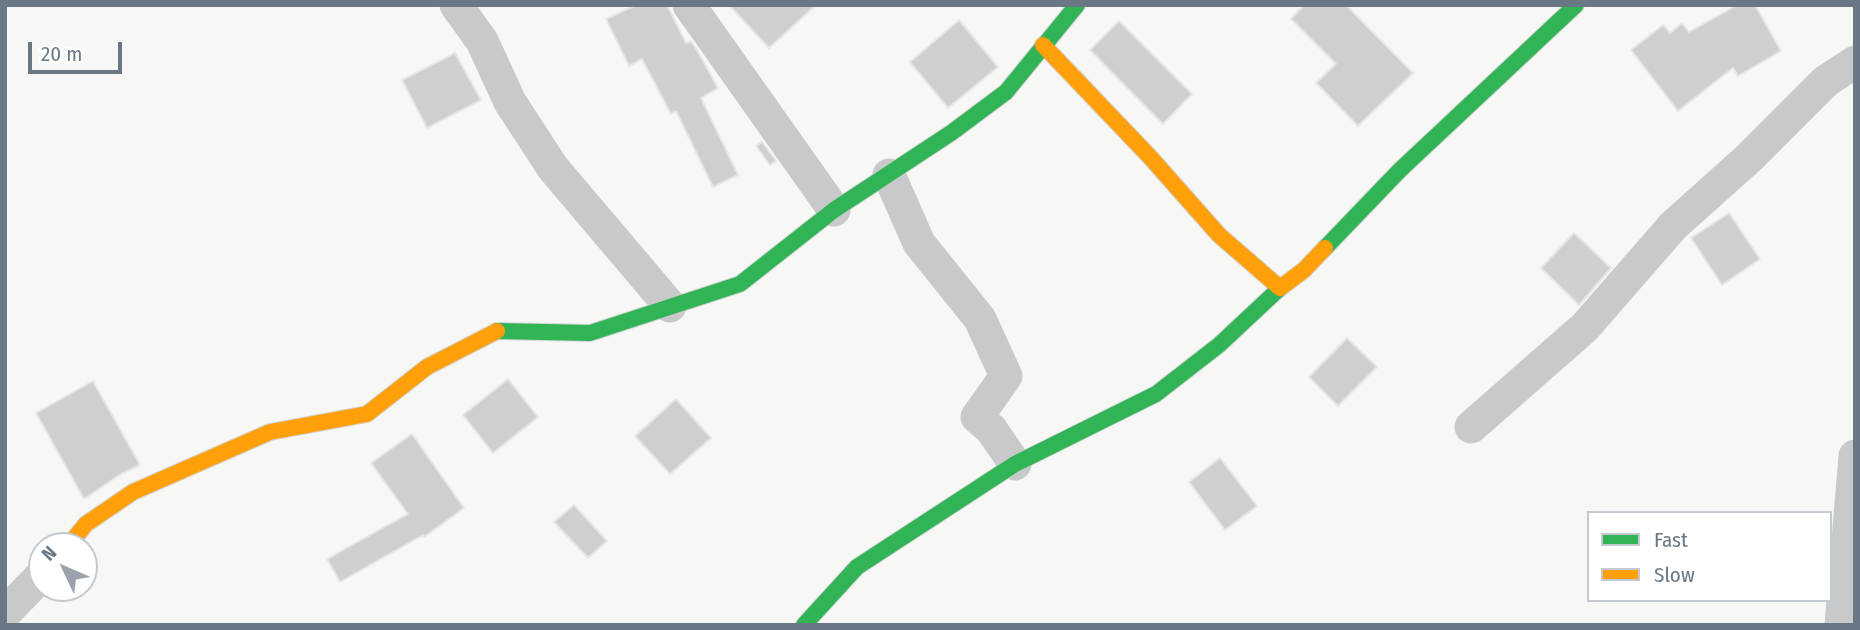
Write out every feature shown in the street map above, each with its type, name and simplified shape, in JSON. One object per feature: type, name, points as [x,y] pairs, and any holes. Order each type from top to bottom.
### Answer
[{"type":"street","points":[[456,5],[482,41],[510,102],[553,167],[670,306]]},
{"type":"street","points":[[689,5],[834,210]]},
{"type":"street","points":[[79,532],[86,524],[133,492],[270,432],[367,414],[427,367],[496,331],[590,333],[740,284],[834,210],[1006,92],[1077,5]]},
{"type":"street","points":[[804,625],[857,567],[1015,464],[1156,394],[1219,345],[1280,288],[1304,270],[1401,170],[1576,5]]},
{"type":"street","points":[[1043,45],[1150,157],[1219,235],[1280,288]]},
{"type":"street","points":[[1471,427],[1585,327],[1673,226],[1750,158],[1826,81],[1855,62]]},
{"type":"street","points":[[888,175],[919,243],[981,319],[1006,376],[977,416],[991,429],[1015,464]]},
{"type":"street","points":[[1841,625],[1855,456]]},
{"type":"street","points":[[5,613],[28,589]]},
{"type":"building","points":[[636,5],[667,5],[686,43],[691,41],[697,50],[718,88],[701,98],[738,175],[713,187],[676,111],[671,114],[642,59],[629,66],[606,19]]},
{"type":"building","points":[[729,5],[816,5],[769,48]]},
{"type":"building","points":[[1304,5],[1346,5],[1413,73],[1358,126],[1316,83],[1336,64],[1291,19]]},
{"type":"building","points":[[1737,5],[1755,5],[1781,51],[1738,76],[1733,68],[1678,111],[1631,50],[1663,25],[1670,33],[1682,23],[1689,32]]},
{"type":"building","points":[[959,20],[998,67],[948,108],[910,62]]},
{"type":"building","points":[[1119,21],[1192,94],[1163,124],[1090,50]]},
{"type":"building","points":[[455,53],[481,100],[427,128],[402,80]]},
{"type":"building","points":[[762,142],[776,161],[770,165],[756,146]]},
{"type":"building","points":[[1729,213],[1760,259],[1722,285],[1691,238]]},
{"type":"building","points":[[1574,233],[1611,268],[1579,305],[1541,268]]},
{"type":"building","points":[[1347,338],[1377,367],[1338,406],[1309,377]]},
{"type":"building","points":[[508,379],[538,417],[493,453],[463,415]]},
{"type":"building","points":[[93,381],[140,465],[121,474],[84,499],[36,413]]},
{"type":"building","points":[[676,399],[711,438],[670,474],[635,436]]},
{"type":"building","points":[[412,434],[464,508],[424,537],[423,535],[340,582],[327,559],[408,514],[371,463]]},
{"type":"building","points":[[1220,458],[1257,506],[1225,530],[1189,482]]},
{"type":"building","points":[[574,505],[607,541],[588,558],[554,522]]},
{"type":"traffic: fast","points":[[497,331],[590,333],[740,284],[834,210],[951,133],[1006,92],[1077,5]]},
{"type":"traffic: fast","points":[[1325,248],[1400,170],[1576,5]]},
{"type":"traffic: fast","points":[[804,625],[857,567],[1015,464],[1156,394],[1219,345],[1280,288]]},
{"type":"traffic: slow","points":[[1043,45],[1150,157],[1219,235],[1280,288],[1304,270],[1325,248]]},
{"type":"traffic: slow","points":[[79,532],[86,524],[133,492],[270,432],[367,414],[427,367],[497,331]]}]
